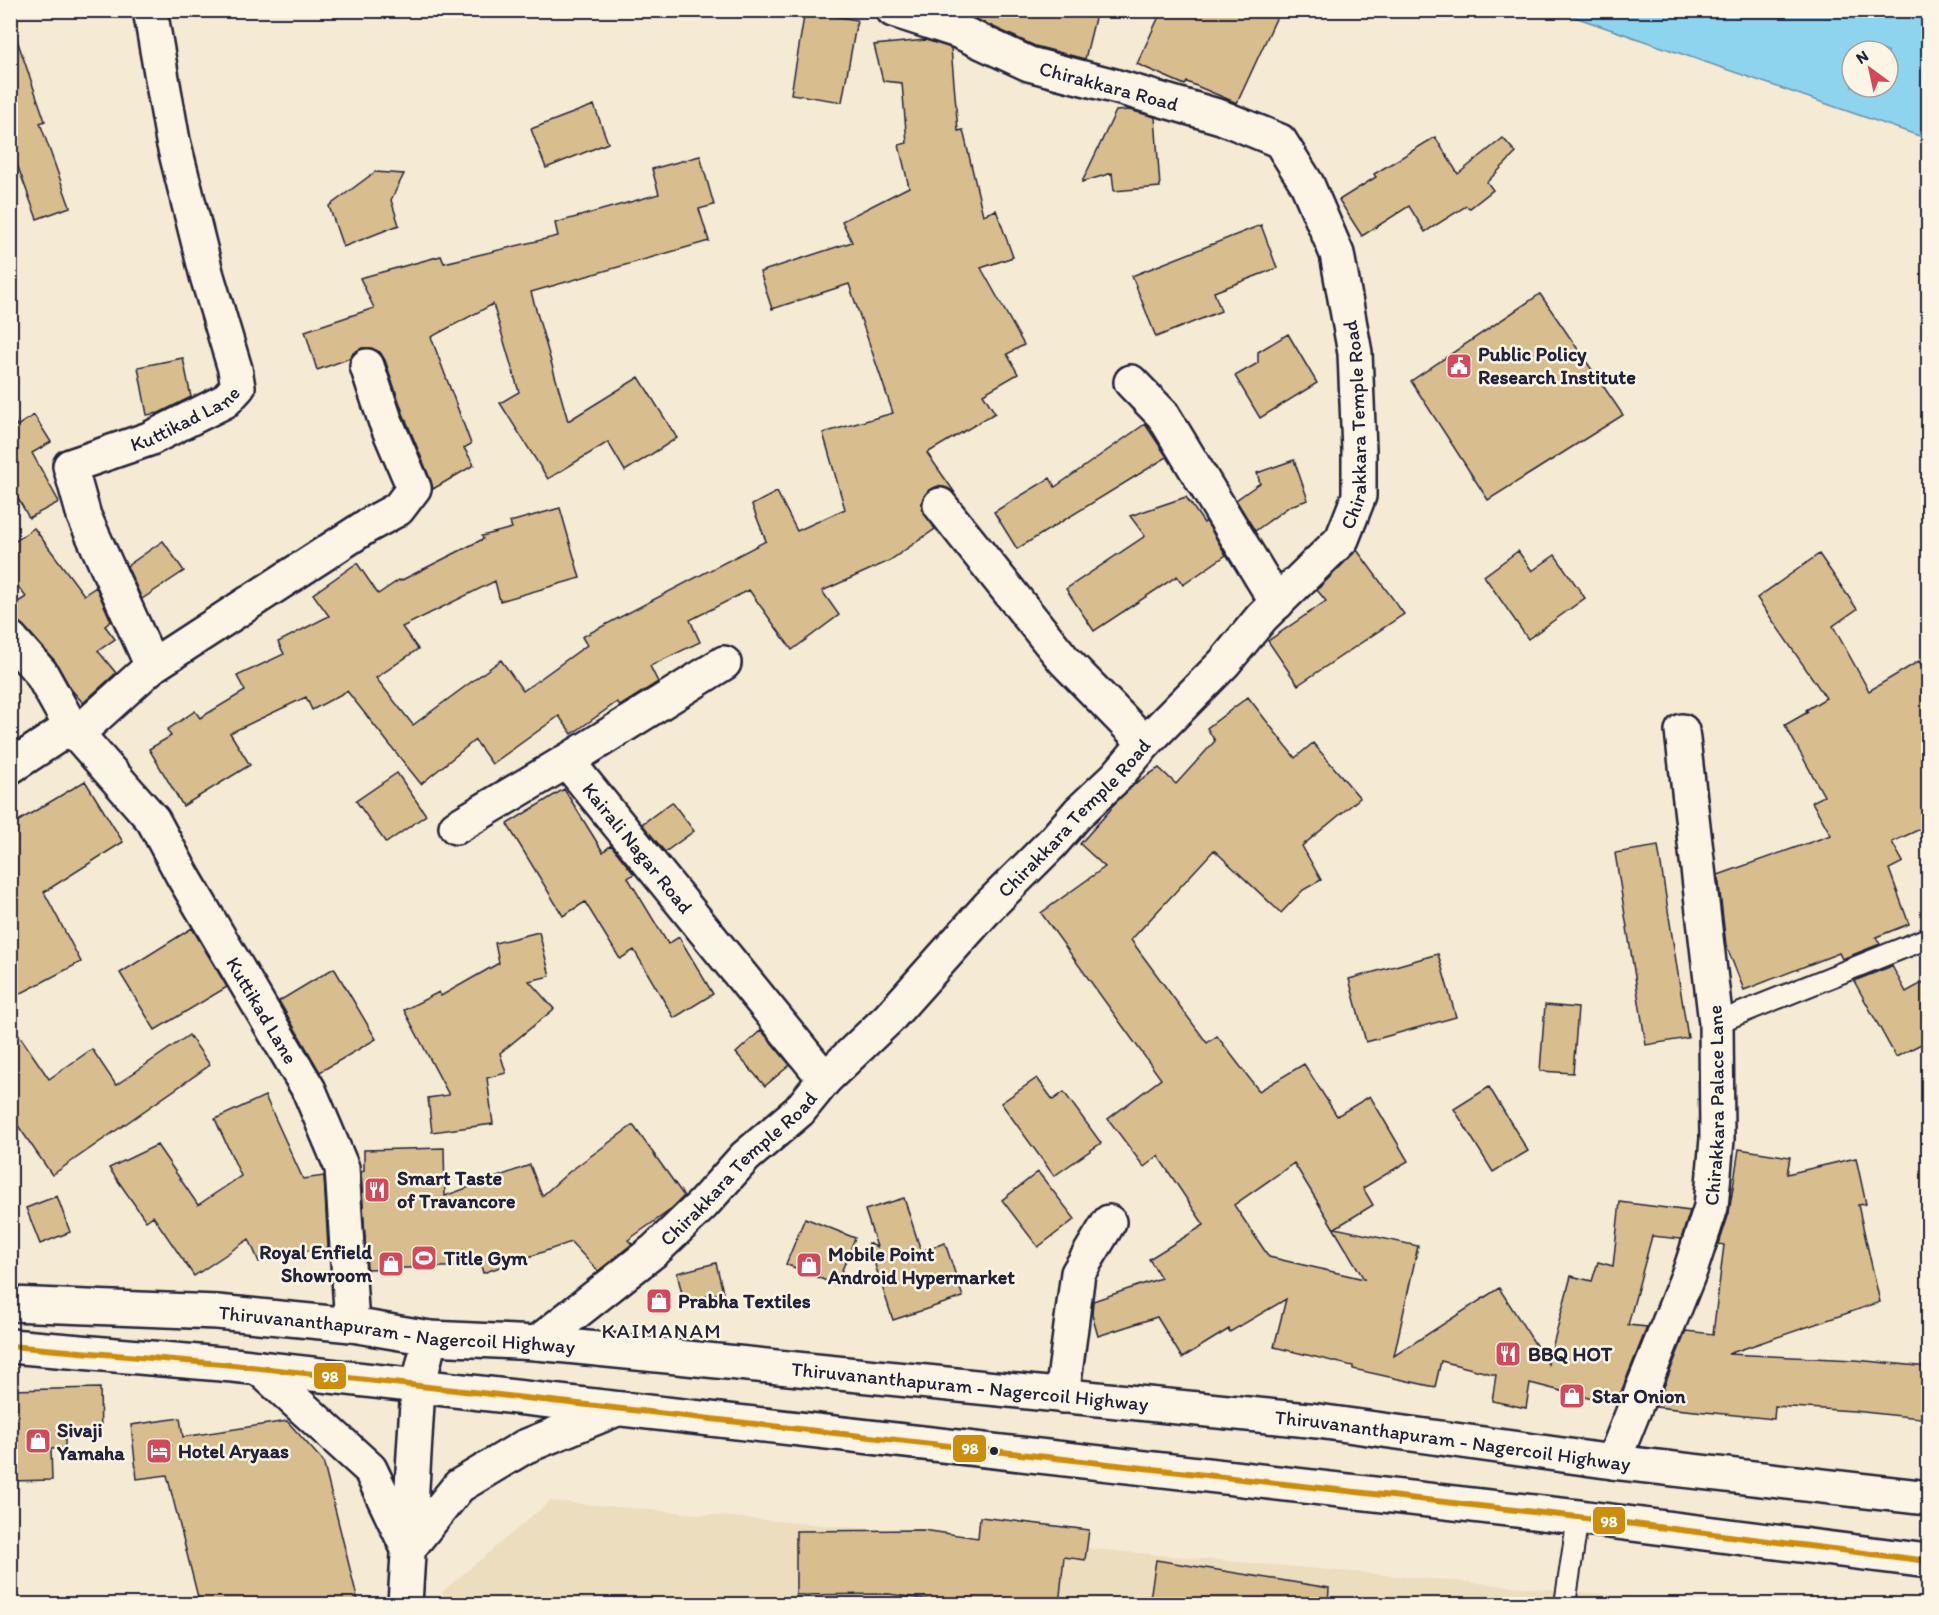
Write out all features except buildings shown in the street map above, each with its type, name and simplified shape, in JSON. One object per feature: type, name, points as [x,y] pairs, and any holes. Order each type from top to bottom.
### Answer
[{"type":"street","name":"Kuttikad Lane","points":[[150,10],[174,141],[207,276],[235,369],[238,387],[225,401],[149,439],[70,466],[84,516],[152,666]]},
{"type":"street","name":"Chirakkara Road","points":[[893,10],[958,31],[1029,64],[1221,117],[1280,141],[1307,184]]},
{"type":"street","name":"Chirakkara Temple Road","points":[[537,1343],[656,1250],[702,1205],[745,1157],[799,1111],[825,1079],[888,1018],[989,906],[1052,843],[1079,812],[1116,777],[1145,743],[1224,663],[1277,603],[1341,539],[1359,496],[1355,353],[1337,254],[1307,184]]},
{"type":"street","points":[[10,767],[75,730],[152,666],[367,526],[398,509],[414,488],[385,420],[367,366]]},
{"type":"street","points":[[1131,382],[1163,415],[1277,603]]},
{"type":"street","points":[[940,505],[1064,660],[1145,743]]},
{"type":"street","name":"Kuttikad Lane","points":[[10,639],[42,673],[75,730],[153,820],[183,876],[309,1090],[342,1168],[352,1325]]},
{"type":"street","points":[[456,827],[724,663]]},
{"type":"street","name":"Chirakkara Palace Lane","points":[[1613,1462],[1691,1268],[1711,1206],[1717,1139],[1716,1023],[1682,731]]},
{"type":"street","name":"Kairali Nagar Road","points":[[567,761],[825,1079]]},
{"type":"street","points":[[1062,1396],[1078,1273],[1109,1222]]},
{"type":"street","name":"Thiruvananthapuram - Nagercoil Highway","points":[[10,1304],[217,1312],[352,1325],[430,1338],[537,1343],[1062,1396],[1318,1422],[1613,1462],[1929,1498]]},
{"type":"street","points":[[405,1605],[418,1386],[430,1338]]},
{"type":"street","points":[[10,1346],[259,1368],[617,1408],[1578,1516],[1929,1561]]},
{"type":"street","points":[[259,1368],[370,1469],[408,1549]]},
{"type":"street","points":[[408,1549],[459,1486],[524,1447],[617,1408]]},
{"type":"lane","points":[[1716,1023],[1929,938]]},
{"type":"lane","points":[[1565,1605],[1578,1516]]},
{"type":"shaded area","points":[[550,1501],[1715,1604],[442,1604],[443,1591]]},
{"type":"water","points":[[1558,11],[1928,11],[1928,139]]},
{"type":"transit line","name":"98","points":[[10,1346],[233,1365],[1578,1517],[1928,1561]]},
{"type":"place","name":"Public Policy Research Institute","points":[[1459,366]]},
{"type":"place","name":"Smart Taste of Travancore","points":[[377,1190]]},
{"type":"place","name":"Title Gym","points":[[424,1258]]},
{"type":"place","name":"Royal Enfield Showroom","points":[[391,1264]]},
{"type":"place","name":"Mobile Point Android Hypermarket","points":[[809,1265]]},
{"type":"place","name":"Prabha Textiles","points":[[659,1301]]},
{"type":"place","name":"BBQ HOT","points":[[1508,1354]]},
{"type":"place","name":"Star Onion","points":[[1572,1396]]},
{"type":"place","name":"Sivaji Yamaha","points":[[38,1441]]},
{"type":"place","name":"Hotel Aryaas","points":[[159,1451]]},
{"type":"district","name":"KAIMANAM","points":[[662,1331]]}]
